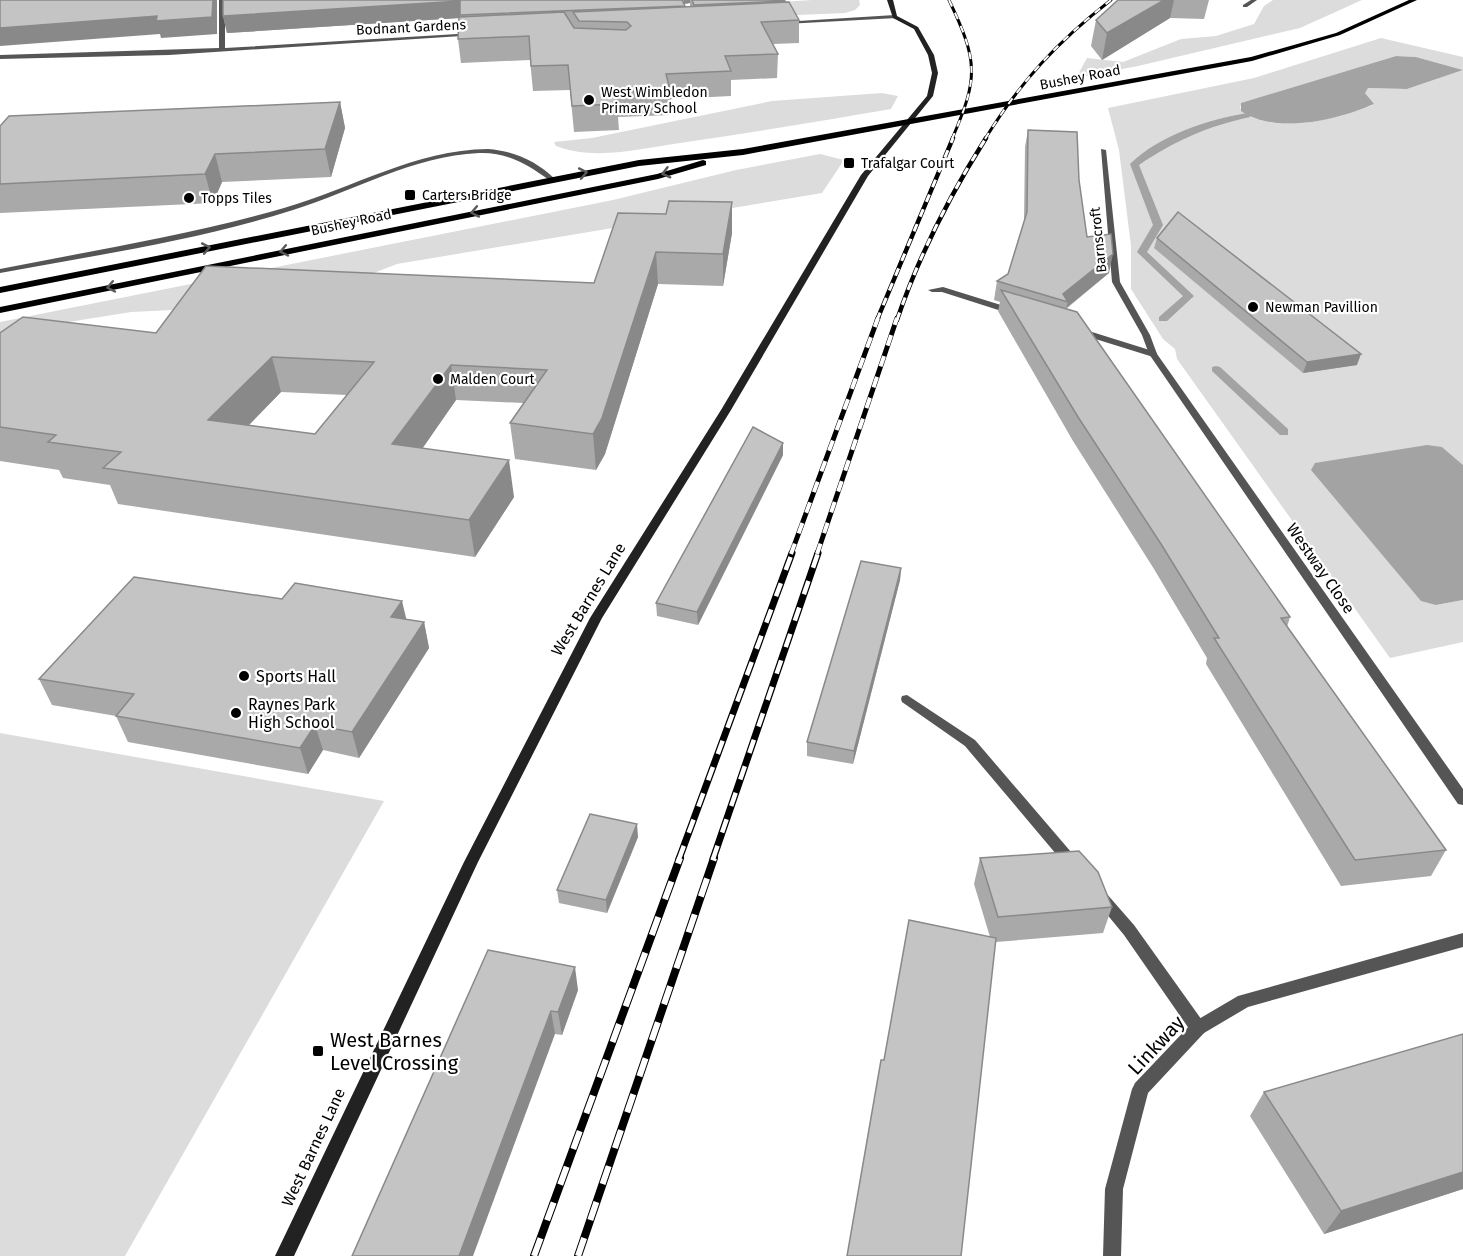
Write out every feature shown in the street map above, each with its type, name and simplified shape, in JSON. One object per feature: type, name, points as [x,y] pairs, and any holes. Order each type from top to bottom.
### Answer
[{"type":"main road","points":[[890,0],[895,16]]},
{"type":"main road","name":"Bushey Road","points":[[0,290],[639,163],[743,152],[839,136],[1252,59],[1338,34],[1414,0]]},
{"type":"main road","name":"West Barnes Lane","points":[[284,1256],[476,851],[596,618],[720,420],[865,175],[930,96],[936,73],[931,55],[916,28],[895,16]]},
{"type":"main road","name":"Bushey Road","points":[[0,310],[658,176],[743,152]]},
{"type":"street","points":[[222,0],[222,48]]},
{"type":"street","points":[[1245,6],[1254,0]]},
{"type":"street","points":[[774,22],[895,16]]},
{"type":"street","name":"Bodnant Gardens","points":[[0,57],[159,54],[222,48],[482,35]]},
{"type":"street","name":"Barnscroft","points":[[1103,150],[1116,282],[1146,335],[1153,354]]},
{"type":"street","name":"Bushey Road","points":[[0,271],[246,221],[307,203],[428,159],[461,152],[513,154],[533,165],[551,180]]},
{"type":"street","points":[[932,290],[943,288],[1026,315]]},
{"type":"street","points":[[1068,327],[1153,354]]},
{"type":"street","name":"Westway Close","points":[[1153,354],[1463,800]]},
{"type":"street","points":[[907,699],[970,743],[1129,930],[1198,1028]]},
{"type":"street","name":"Linkway","points":[[1112,1256],[1114,1189],[1141,1089],[1198,1028],[1244,1001],[1463,940]]},
{"type":"shaded area","points":[[812,0],[859,0],[860,5],[855,10],[845,13],[725,18],[717,6]]},
{"type":"shaded area","points":[[1273,0],[1362,0],[1300,28],[1076,78],[1087,58],[1123,62],[1181,39],[1216,36],[1254,24],[1264,6]]},
{"type":"shaded area","points":[[1381,38],[1463,57],[1463,70],[1463,465],[1442,447],[1436,605],[1463,600],[1463,642],[1390,658],[1177,359],[1175,349],[1163,339],[1131,289],[1131,246],[1119,150],[1108,108],[1254,78]],"holes":[[[1396,56],[1416,57],[1463,70],[1407,89],[1368,88],[1364,91],[1373,105],[1324,120],[1305,123],[1268,122],[1253,117],[1240,108],[1242,103]]]},
{"type":"shaded area","points":[[1396,56],[1416,57],[1463,70],[1407,89],[1368,88],[1365,93],[1374,104],[1325,120],[1289,124],[1255,118],[1241,111],[1241,103]]},
{"type":"shaded area","points":[[882,93],[898,96],[891,109],[638,150],[588,153],[571,151],[556,146],[554,142],[592,138],[772,101]]},
{"type":"shaded area","points":[[820,154],[844,160],[822,193],[397,264],[353,281],[193,309],[131,312],[0,333],[0,322],[613,200],[736,170]]},
{"type":"shaded area","points":[[1427,445],[1442,447],[1463,465],[1463,600],[1436,605],[1421,601],[1311,470],[1315,463]]},
{"type":"shaded area","points":[[0,733],[384,801],[125,1256],[0,1256]]},
{"type":"building","points":[[0,0],[213,0],[212,17],[156,21],[157,16],[0,28]]},
{"type":"building","points":[[223,0],[682,0],[685,6],[460,15],[460,1],[223,16]]},
{"type":"building","points":[[692,0],[784,0],[785,1],[694,5]]},
{"type":"building","points":[[1118,0],[1164,0],[1107,33],[1096,20]]},
{"type":"building","points":[[789,2],[799,20],[761,22],[778,54],[725,56],[731,71],[666,74],[670,90],[615,92],[617,104],[572,106],[568,65],[531,66],[529,36],[458,39],[459,17],[564,12],[574,28],[626,30],[631,26],[627,22],[579,21],[573,12]]},
{"type":"building","points":[[340,102],[325,149],[215,154],[205,174],[0,184],[0,126],[9,116]]},
{"type":"building","points":[[1028,130],[1077,132],[1079,180],[1087,237],[1111,234],[1113,254],[1063,294],[1068,302],[997,281],[1008,274],[1027,212]]},
{"type":"building","points":[[669,201],[732,202],[723,254],[656,252],[602,418],[593,434],[510,423],[547,370],[451,365],[392,444],[509,460],[469,520],[103,468],[121,452],[48,442],[56,435],[0,427],[0,333],[23,317],[156,333],[206,266],[594,283],[618,213],[666,214]],"holes":[[[272,357],[374,362],[315,434],[208,420]]]},
{"type":"building","name":"Newman Pavillion","points":[[1178,212],[1361,354],[1307,362],[1157,238]]},
{"type":"building","points":[[1001,290],[1077,312],[1290,617],[1281,618],[1446,850],[1355,860],[1214,638],[1219,638],[1078,417]]},
{"type":"building","points":[[753,427],[783,443],[697,612],[656,603]]},
{"type":"building","points":[[861,561],[901,568],[854,751],[807,742]]},
{"type":"building","name":"Sports Hall","points":[[134,577],[282,599],[295,583],[402,601],[391,617],[424,622],[352,732],[315,725],[300,748],[116,716],[134,694],[39,679]]},
{"type":"building","points":[[590,814],[637,824],[606,900],[557,890]]},
{"type":"building","points":[[1079,851],[1098,872],[1112,907],[998,917],[980,858]]},
{"type":"building","points":[[909,920],[996,938],[961,1256],[847,1256],[881,1060],[884,1060]]},
{"type":"building","points":[[488,950],[575,967],[558,1012],[551,1011],[459,1256],[352,1256]]},
{"type":"building","points":[[1463,1034],[1463,1172],[1341,1211],[1264,1092]]},
{"type":"waterway","points":[[1163,319],[1189,296],[1142,252],[1158,225],[1134,164],[1161,147],[1201,127],[1247,115]]},
{"type":"waterway","points":[[1216,369],[1284,432]]},
{"type":"railway","points":[[949,0],[966,39],[972,69],[967,100],[952,139]]},
{"type":"railway","points":[[985,139],[1012,99],[1041,64],[1074,31],[1111,0]]},
{"type":"railway","points":[[877,320],[953,138]]},
{"type":"railway","points":[[897,320],[936,226],[986,138]]},
{"type":"railway","points":[[791,554],[878,318]]},
{"type":"railway","points":[[817,554],[897,318]]},
{"type":"railway","points":[[679,859],[792,553]]},
{"type":"railway","points":[[713,859],[818,553]]},
{"type":"railway","points":[[534,1256],[680,858]]},
{"type":"railway","points":[[578,1256],[714,858]]},
{"type":"place","name":"West Wimbledon Primary School","points":[[589,100]]},
{"type":"place","name":"Trafalgar Court","points":[[849,163]]},
{"type":"place","name":"Carters Bridge","points":[[410,195]]},
{"type":"place","name":"Topps Tiles","points":[[189,198]]},
{"type":"place","name":"Newman Pavillion","points":[[1253,307]]},
{"type":"place","name":"Malden Court","points":[[438,379]]},
{"type":"place","name":"Sports Hall","points":[[244,676]]},
{"type":"place","name":"Raynes Park High School","points":[[236,713]]},
{"type":"place","name":"West Barnes Level Crossing","points":[[318,1051]]}]
